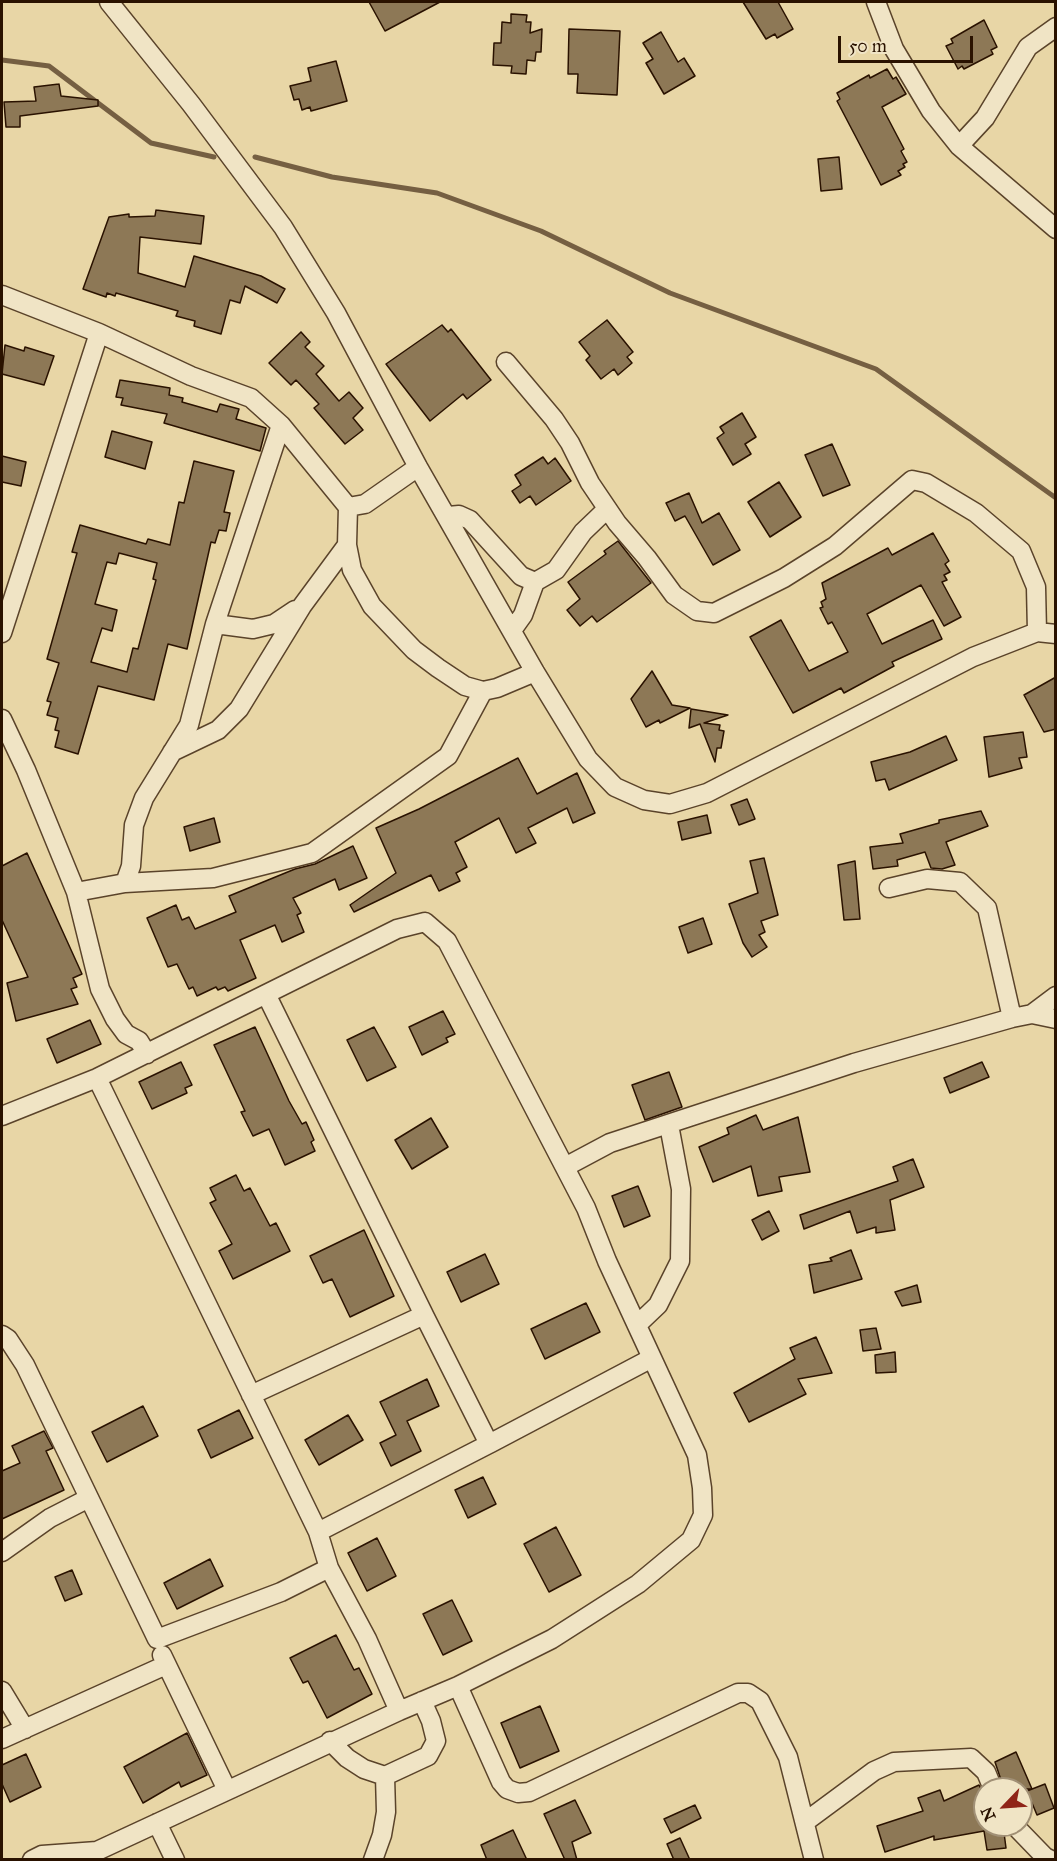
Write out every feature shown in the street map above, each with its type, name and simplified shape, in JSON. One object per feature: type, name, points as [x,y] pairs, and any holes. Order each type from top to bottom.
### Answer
[{"type":"street","points":[[109,2],[191,104],[283,226],[336,313],[418,466],[513,629],[535,672],[588,759],[615,787],[644,800],[670,804],[707,793],[973,657],[1037,632],[1056,634]]},
{"type":"street","points":[[876,2],[894,49],[931,111],[959,146],[1056,229]]},
{"type":"street","points":[[959,146],[985,118],[1028,47],[1056,27]]},
{"type":"street","points":[[2,295],[99,333],[191,376],[252,398],[281,425],[348,507],[346,545],[352,570],[372,606],[392,628],[438,668],[465,686],[483,691],[535,672]]},
{"type":"street","points":[[2,633],[99,333]]},
{"type":"street","points":[[506,362],[554,419],[607,509],[674,595],[697,610],[714,613],[784,578],[835,546],[912,480],[926,483],[976,513],[1021,551],[1036,587],[1037,632]]},
{"type":"street","points":[[125,883],[131,866],[134,825],[144,798],[189,724],[215,624],[281,425]]},
{"type":"street","points":[[348,507],[364,504],[418,466]]},
{"type":"street","points":[[513,629],[523,615],[535,582],[556,570],[583,531],[607,509]]},
{"type":"street","points":[[448,516],[459,515],[470,520],[521,576],[535,582]]},
{"type":"street","points":[[170,754],[218,730],[239,709],[302,606],[346,545]]},
{"type":"street","points":[[215,624],[253,629],[264,627],[274,624],[302,606]]},
{"type":"street","points":[[75,892],[125,883],[213,878],[312,853],[448,756],[483,691]]},
{"type":"street","points":[[2,719],[26,770],[75,892],[100,989],[126,1034],[139,1041],[147,1054]]},
{"type":"street","points":[[889,888],[927,879],[960,882],[987,908],[1012,1018]]},
{"type":"street","points":[[2,1116],[96,1078],[147,1054],[397,929],[425,922],[447,942],[586,1208],[697,1455],[702,1488],[703,1515],[691,1540],[638,1584],[552,1639],[458,1686],[330,1741],[91,1855],[42,1855],[32,1860]]},
{"type":"street","points":[[267,996],[489,1444]]},
{"type":"street","points":[[1032,1014],[1056,996]]},
{"type":"street","points":[[565,1167],[610,1143],[854,1064],[1012,1018],[1032,1014],[1056,1019]]},
{"type":"street","points":[[96,1078],[318,1532],[329,1568],[366,1639],[399,1711]]},
{"type":"street","points":[[637,1325],[658,1305],[680,1261],[681,1189],[669,1125]]},
{"type":"street","points":[[251,1395],[424,1315]]},
{"type":"street","points":[[2,1335],[8,1339],[26,1365],[227,1790]]},
{"type":"street","points":[[318,1532],[652,1358]]},
{"type":"street","points":[[2,1552],[50,1518],[89,1498]]},
{"type":"street","points":[[157,1639],[281,1592],[329,1568]]},
{"type":"street","points":[[2,1739],[166,1665]]},
{"type":"street","points":[[458,1686],[501,1782],[507,1789],[518,1793],[529,1792],[738,1693],[748,1693],[760,1701],[788,1757],[814,1860]]},
{"type":"street","points":[[2,1691],[25,1729]]},
{"type":"street","points":[[330,1741],[347,1758],[364,1769],[385,1776],[428,1756],[436,1742],[431,1721],[422,1701]]},
{"type":"street","points":[[805,1822],[874,1772],[894,1762],[971,1758],[986,1772],[988,1777]]},
{"type":"street","points":[[373,1860],[382,1835],[386,1812],[385,1776]]},
{"type":"street","points":[[156,1823],[175,1860]]},
{"type":"street","points":[[1026,1837],[1045,1857],[1051,1860]]},
{"type":"building","points":[[369,2],[440,2],[385,31]]},
{"type":"building","points":[[743,2],[778,2],[793,29],[777,38],[775,34],[766,39]]},
{"type":"building","points":[[511,14],[527,15],[526,22],[531,22],[530,33],[542,29],[541,52],[536,52],[535,61],[527,60],[526,74],[511,73],[512,66],[493,65],[494,43],[501,43],[502,22],[511,23]]},
{"type":"building","points":[[984,20],[997,47],[991,50],[993,54],[964,69],[962,66],[958,69],[946,46],[953,43],[951,39]]},
{"type":"building","points":[[569,29],[620,31],[617,95],[577,93],[578,74],[568,74]]},
{"type":"building","points":[[661,32],[678,62],[684,58],[695,76],[664,94],[646,63],[653,59],[643,43]]},
{"type":"building","points":[[336,61],[347,101],[311,111],[310,107],[302,110],[299,99],[294,100],[290,86],[311,81],[308,68]]},
{"type":"building","points":[[887,69],[893,79],[896,77],[906,94],[882,107],[904,149],[901,151],[907,162],[903,164],[905,167],[898,171],[901,175],[881,185],[837,101],[840,99],[837,93],[869,75],[870,78]]},
{"type":"building","points":[[59,84],[61,96],[98,100],[98,106],[20,116],[20,127],[6,127],[4,102],[36,101],[34,87]]},
{"type":"building","points":[[839,157],[842,189],[821,191],[818,159]]},
{"type":"building","points":[[156,210],[204,216],[201,244],[140,237],[138,273],[185,287],[194,256],[261,276],[285,289],[277,303],[245,286],[240,303],[230,300],[221,334],[194,326],[195,321],[176,316],[178,311],[116,293],[115,296],[107,293],[106,297],[83,289],[109,217],[129,214],[129,217],[155,216]]},
{"type":"building","points":[[607,320],[633,352],[627,357],[632,363],[618,375],[614,369],[601,379],[586,360],[590,356],[579,342]]},
{"type":"building","points":[[442,325],[448,332],[451,329],[491,380],[467,399],[463,394],[430,421],[386,364]]},
{"type":"building","points":[[301,332],[310,342],[305,347],[324,366],[316,374],[339,401],[349,392],[363,408],[353,418],[363,430],[345,444],[314,408],[319,404],[296,380],[291,385],[269,363]]},
{"type":"building","points":[[5,345],[24,351],[25,347],[54,356],[44,385],[2,374]]},
{"type":"building","points":[[120,380],[170,388],[169,395],[183,398],[182,402],[217,412],[220,404],[239,409],[236,419],[266,428],[260,451],[164,423],[167,414],[121,405],[123,398],[116,397]]},
{"type":"building","points":[[742,413],[756,437],[745,444],[751,454],[733,465],[717,438],[724,433],[720,427]]},
{"type":"building","points":[[112,431],[152,442],[145,469],[105,457]]},
{"type":"building","points":[[832,444],[850,485],[823,496],[805,455]]},
{"type":"building","points":[[2,456],[26,462],[21,486],[2,482]]},
{"type":"building","points":[[543,457],[548,464],[555,458],[571,481],[536,505],[530,496],[520,503],[512,491],[521,485],[515,475]]},
{"type":"building","points":[[194,461],[234,471],[224,512],[230,513],[226,531],[219,530],[215,543],[211,542],[187,649],[168,644],[154,700],[98,686],[78,754],[55,747],[59,731],[55,730],[58,718],[47,715],[51,702],[47,701],[59,663],[47,659],[77,553],[72,552],[80,525],[146,544],[148,539],[170,545],[179,502],[184,503]],"holes":[[[119,553],[157,563],[153,579],[156,580],[138,649],[133,648],[127,672],[91,662],[102,628],[112,631],[117,610],[95,604],[107,562],[116,564]]]},
{"type":"building","points":[[779,482],[801,517],[770,537],[748,502]]},
{"type":"building","points":[[689,493],[702,523],[719,513],[740,550],[713,565],[685,516],[675,521],[666,503]]},
{"type":"building","points":[[933,533],[949,561],[945,564],[950,572],[944,575],[947,580],[942,582],[961,617],[944,626],[921,585],[867,614],[882,644],[933,620],[942,639],[892,662],[894,666],[844,693],[841,688],[793,713],[750,637],[781,620],[809,671],[848,652],[832,622],[828,624],[820,608],[823,607],[821,602],[826,599],[822,583],[888,548],[892,555]]},
{"type":"building","points":[[618,541],[651,583],[597,622],[592,616],[580,626],[567,610],[580,599],[568,582],[606,554],[604,551]]},
{"type":"building","points":[[652,671],[672,705],[690,708],[660,723],[659,720],[646,727],[631,699]]},
{"type":"building","points":[[1056,677],[1056,729],[1044,732],[1024,695]]},
{"type":"building","points":[[691,709],[728,715],[704,723],[720,725],[719,730],[724,731],[721,748],[717,748],[715,762],[700,724],[689,728]]},
{"type":"building","points":[[1023,732],[1027,757],[1019,758],[1022,768],[989,777],[984,737]]},
{"type":"building","points":[[946,736],[957,760],[889,790],[885,779],[876,781],[871,762],[910,752]]},
{"type":"building","points":[[518,758],[537,794],[577,773],[595,813],[573,823],[567,808],[528,828],[536,843],[516,853],[499,818],[455,842],[467,867],[456,873],[460,881],[439,891],[431,875],[354,912],[350,905],[396,873],[376,828],[419,809]]},
{"type":"building","points":[[747,799],[755,819],[739,825],[731,805]]},
{"type":"building","points":[[981,811],[988,826],[946,842],[955,865],[942,869],[931,868],[925,852],[897,860],[898,866],[873,869],[870,847],[903,843],[900,834],[939,823],[939,820]]},
{"type":"building","points":[[707,815],[711,833],[682,840],[678,822]]},
{"type":"building","points":[[214,818],[220,842],[190,851],[184,827]]},
{"type":"building","points":[[353,846],[367,878],[339,890],[335,879],[293,898],[301,913],[297,915],[304,932],[282,942],[275,925],[240,940],[256,978],[228,991],[225,987],[218,990],[216,987],[197,996],[193,987],[189,989],[177,964],[168,967],[147,918],[176,905],[182,920],[189,917],[195,929],[236,912],[229,896],[295,869],[315,864]]},
{"type":"building","points":[[27,853],[82,974],[73,978],[77,987],[71,989],[78,1004],[16,1021],[7,983],[28,977],[2,920],[2,866]]},
{"type":"building","points":[[764,858],[778,915],[761,921],[765,932],[759,935],[767,947],[752,957],[743,943],[729,904],[758,893],[750,861]]},
{"type":"building","points":[[855,861],[860,919],[844,920],[838,865]]},
{"type":"building","points":[[703,918],[712,944],[688,953],[679,927]]},
{"type":"building","points":[[443,1011],[455,1034],[446,1038],[448,1042],[422,1055],[409,1027]]},
{"type":"building","points":[[90,1020],[101,1044],[57,1063],[47,1039]]},
{"type":"building","points":[[255,1027],[289,1101],[302,1124],[306,1122],[314,1140],[311,1142],[315,1151],[285,1165],[269,1129],[253,1136],[241,1112],[245,1111],[214,1045]]},
{"type":"building","points":[[374,1027],[396,1067],[367,1081],[347,1040]]},
{"type":"building","points":[[181,1062],[192,1085],[185,1088],[187,1093],[152,1109],[139,1082]]},
{"type":"building","points":[[982,1062],[989,1077],[950,1093],[944,1078]]},
{"type":"building","points":[[669,1072],[682,1107],[645,1120],[632,1085]]},
{"type":"building","points":[[756,1115],[763,1130],[798,1117],[810,1172],[779,1177],[782,1191],[758,1196],[751,1166],[713,1182],[699,1147],[729,1134],[727,1128]]},
{"type":"building","points":[[431,1118],[448,1147],[412,1169],[395,1140]]},
{"type":"building","points":[[913,1159],[924,1187],[890,1200],[895,1230],[876,1233],[876,1227],[857,1233],[850,1211],[804,1229],[800,1215],[898,1181],[893,1167]]},
{"type":"building","points":[[236,1175],[244,1191],[250,1188],[270,1226],[276,1223],[290,1251],[233,1279],[219,1251],[232,1244],[210,1203],[216,1200],[210,1188]]},
{"type":"building","points":[[638,1186],[650,1216],[624,1227],[612,1196]]},
{"type":"building","points":[[769,1211],[779,1231],[762,1240],[752,1220]]},
{"type":"building","points":[[364,1230],[394,1296],[350,1317],[332,1279],[323,1283],[310,1256]]},
{"type":"building","points":[[851,1250],[862,1279],[814,1293],[809,1265],[832,1261],[830,1258]]},
{"type":"building","points":[[485,1254],[499,1284],[461,1302],[447,1272]]},
{"type":"building","points":[[917,1285],[921,1302],[902,1306],[895,1292]]},
{"type":"building","points":[[586,1303],[600,1332],[545,1359],[531,1329]]},
{"type":"building","points":[[876,1328],[881,1349],[863,1351],[860,1330]]},
{"type":"building","points":[[816,1337],[832,1373],[798,1379],[806,1394],[749,1422],[734,1393],[795,1359],[790,1348]]},
{"type":"building","points":[[895,1352],[896,1372],[876,1373],[875,1355]]},
{"type":"building","points":[[427,1379],[439,1406],[407,1421],[421,1451],[391,1466],[380,1443],[396,1435],[380,1402]]},
{"type":"building","points":[[143,1406],[158,1436],[107,1462],[92,1432]]},
{"type":"building","points":[[239,1410],[253,1438],[211,1458],[198,1430]]},
{"type":"building","points":[[348,1415],[363,1440],[319,1465],[305,1440]]},
{"type":"building","points":[[44,1431],[53,1448],[46,1451],[64,1490],[2,1519],[2,1471],[20,1463],[12,1446]]},
{"type":"building","points":[[483,1477],[496,1504],[468,1518],[455,1490]]},
{"type":"building","points":[[556,1527],[581,1575],[549,1592],[524,1544]]},
{"type":"building","points":[[377,1538],[396,1576],[367,1591],[348,1553]]},
{"type":"building","points":[[210,1559],[223,1586],[177,1609],[164,1583]]},
{"type":"building","points":[[72,1570],[82,1594],[65,1601],[55,1577]]},
{"type":"building","points":[[452,1600],[472,1641],[443,1655],[423,1614]]},
{"type":"building","points":[[336,1635],[354,1670],[359,1668],[372,1694],[327,1718],[308,1681],[303,1683],[290,1658]]},
{"type":"building","points":[[540,1706],[559,1751],[520,1768],[501,1723]]},
{"type":"building","points":[[187,1733],[207,1775],[181,1787],[179,1782],[143,1803],[124,1767]]},
{"type":"building","points":[[1016,1752],[1027,1777],[1000,1777],[995,1762]]},
{"type":"building","points":[[26,1754],[41,1787],[10,1802],[2,1784],[2,1765]]},
{"type":"building","points":[[1045,1784],[1054,1808],[1037,1815],[1033,1805],[1033,1789]]},
{"type":"building","points":[[973,1788],[973,1833],[934,1840],[934,1836],[885,1852],[877,1826],[923,1811],[918,1798],[940,1790],[944,1801]]},
{"type":"building","points":[[575,1800],[591,1833],[572,1842],[577,1860],[565,1860],[544,1814]]},
{"type":"building","points":[[695,1805],[701,1818],[671,1833],[664,1819]]},
{"type":"building","points":[[513,1830],[527,1860],[487,1860],[481,1845]]},
{"type":"building","points":[[985,1837],[1005,1837],[1006,1848],[987,1850]]},
{"type":"building","points":[[680,1838],[690,1860],[674,1860],[667,1844]]},
{"type":"waterway","points":[[2,60],[49,66],[151,143],[214,157]]},
{"type":"waterway","points":[[255,157],[332,177],[437,193],[541,231],[670,293],[876,369],[1056,498]]}]
